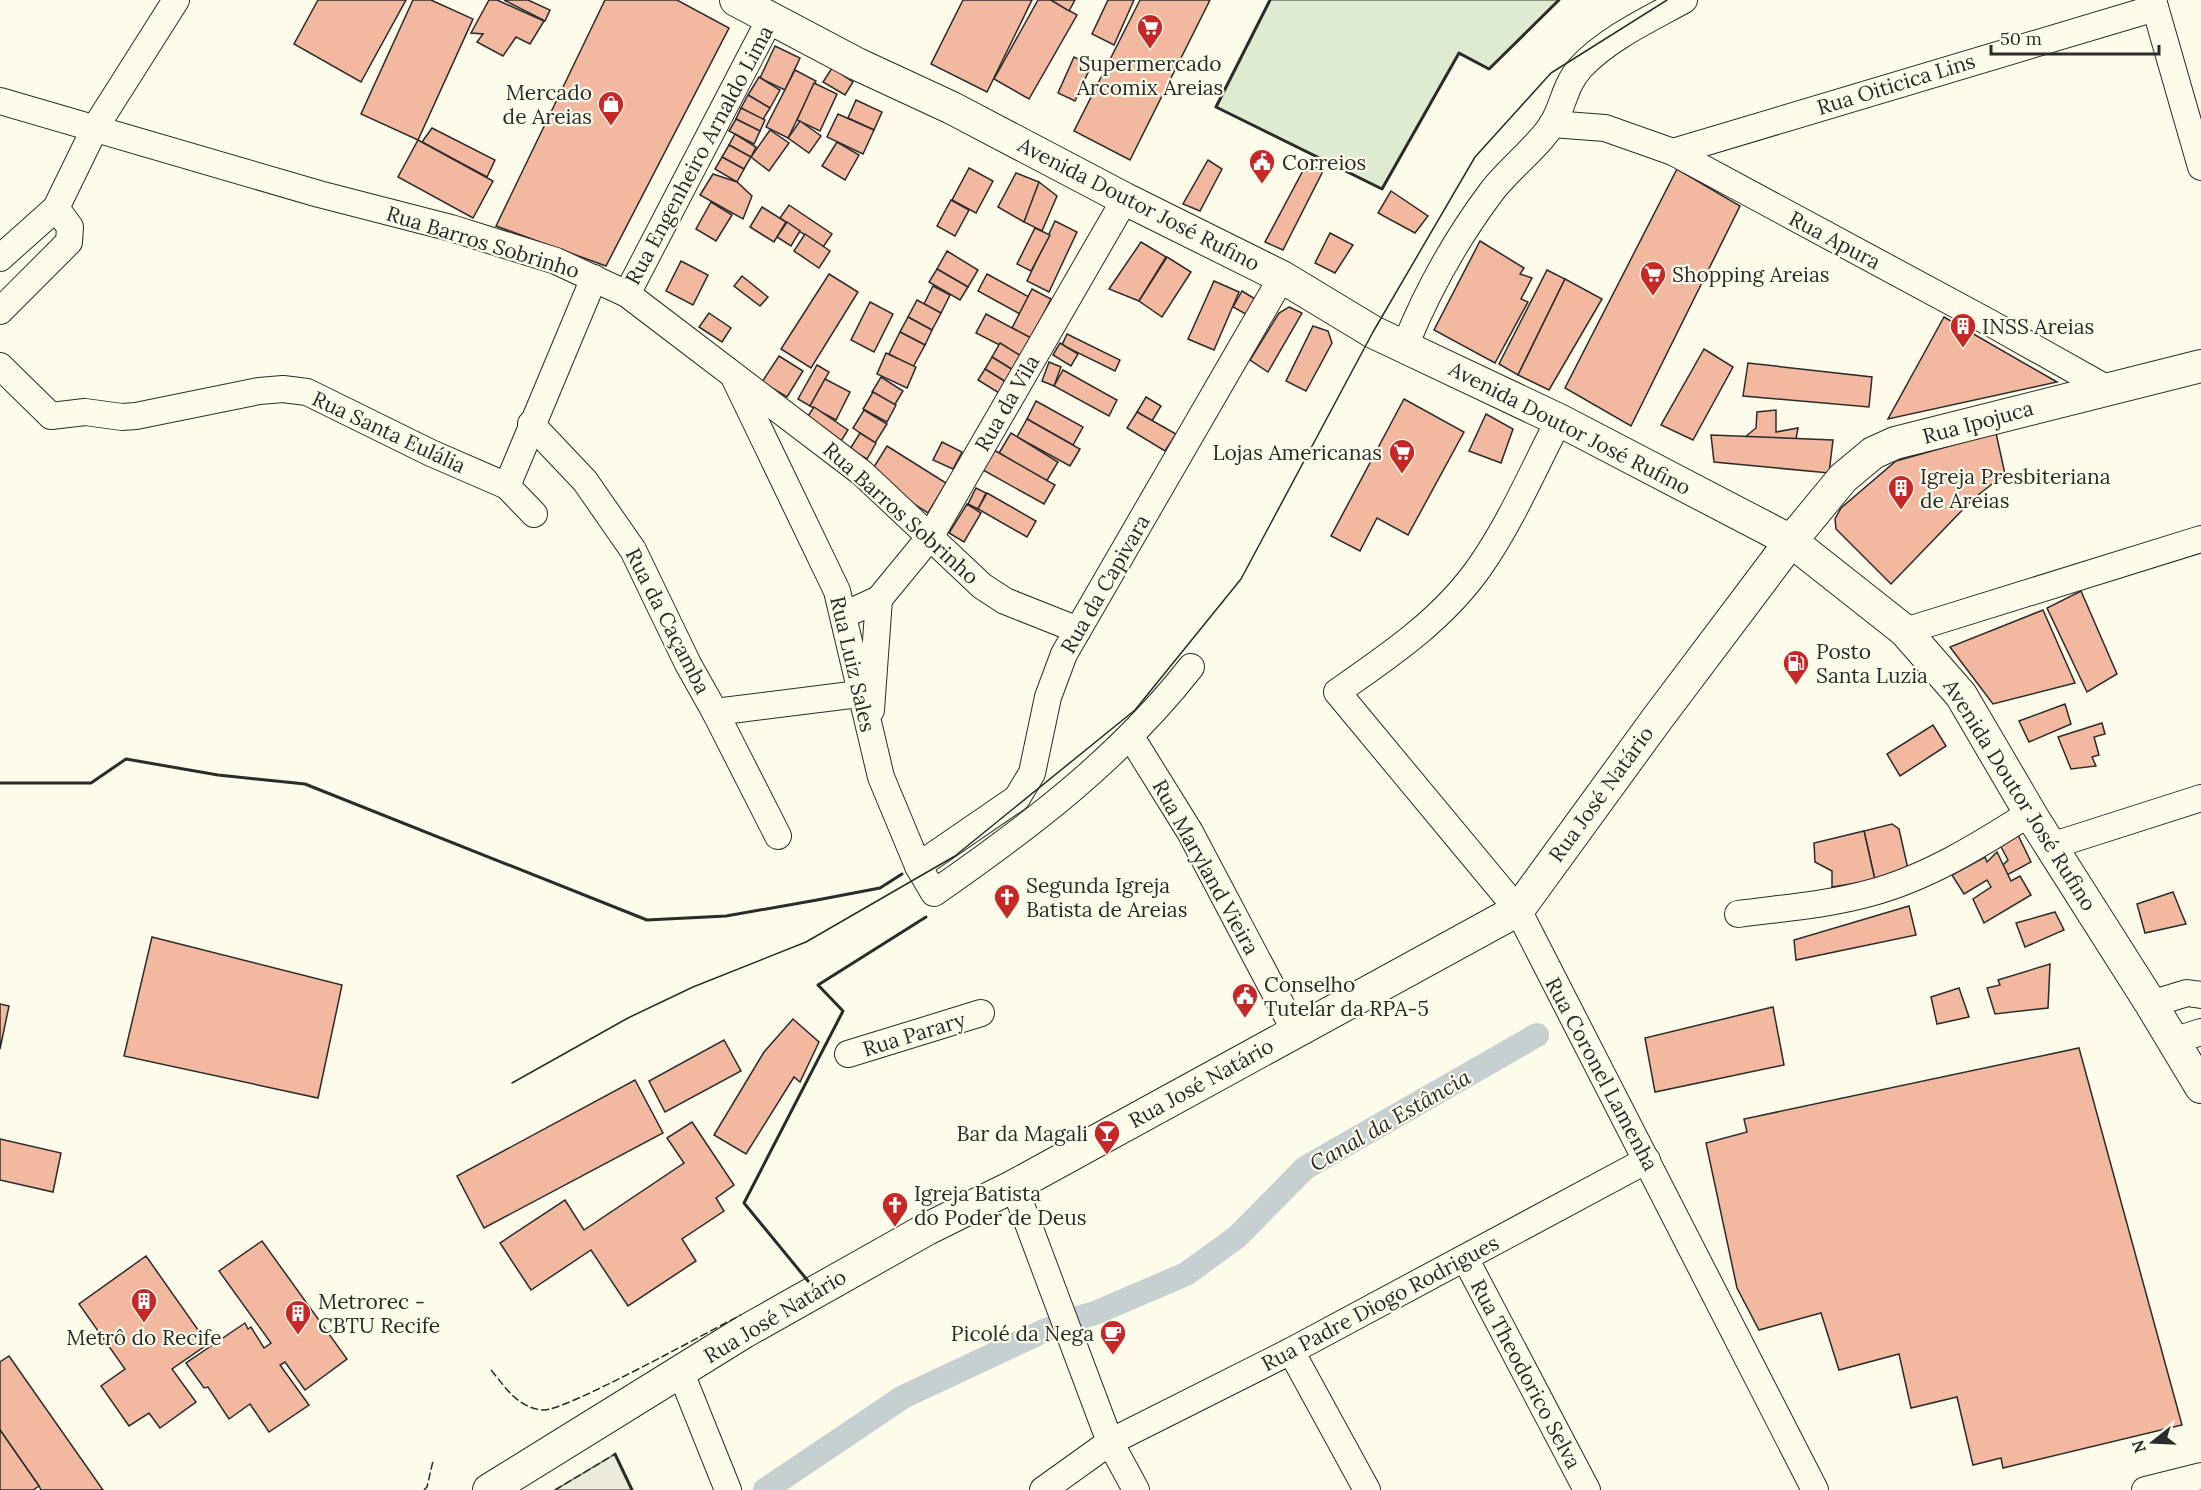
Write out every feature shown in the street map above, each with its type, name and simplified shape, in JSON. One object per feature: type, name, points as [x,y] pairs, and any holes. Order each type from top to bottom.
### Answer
[{"type":"main road","name":"Avenida Doutor José Rufino","points":[[736,0],[857,64],[952,108],[1125,199],[1282,277],[1373,332],[1559,420],[1791,542],[1905,631],[1961,694],[2030,813],[2151,1004],[2187,1036],[2201,1087]]},
{"type":"main road","name":"Rua Ipojuca","points":[[1791,542],[1843,478],[1873,453],[1895,443],[2106,388],[2201,366]]},
{"type":"main road","name":"Rua José Natário","points":[[489,1490],[744,1332],[813,1293],[927,1229],[1014,1186],[1518,910],[1657,719],[1791,542]]},
{"type":"street","points":[[0,258],[56,208],[95,128],[176,0]]},
{"type":"street","points":[[1405,346],[1423,302],[1456,243],[1492,191],[1552,124],[1570,80],[1582,66],[1607,46],[1684,0]]},
{"type":"street","points":[[2154,4],[2201,167]]},
{"type":"street","name":"Rua Oiticica Lins","points":[[1673,152],[2154,4]]},
{"type":"street","name":"Rua Engenheiro Arnaldo Lima","points":[[627,294],[771,17]]},
{"type":"street","name":"Rua Barros Sobrinho","points":[[0,101],[319,194],[451,228],[556,261],[627,294],[862,473],[982,586],[1005,601],[1078,630]]},
{"type":"street","name":"Rua Apura","points":[[1552,124],[1605,128],[1673,152],[2106,388]]},
{"type":"street","name":"Rua da Vila","points":[[844,615],[879,599],[930,537],[1125,199]]},
{"type":"street","points":[[0,311],[69,242],[70,227],[56,208]]},
{"type":"street","name":"Rua da Capivara","points":[[918,866],[1017,798],[1027,784],[1052,681],[1078,630],[1282,277]]},
{"type":"street","name":"Rua Engenheiro Arnaldo Lima","points":[[507,486],[594,278]]},
{"type":"street","name":"Rua Santa Eulália","points":[[0,366],[51,416],[85,412],[122,417],[136,416],[259,391],[283,389],[307,392],[431,453],[507,486],[534,514]]},
{"type":"street","name":"Rua Luiz Sales","points":[[733,374],[809,530],[844,615],[860,694],[881,777],[918,866],[934,893],[1007,843],[1084,780],[1131,737]]},
{"type":"street","name":"Rua Coronel Lamenha","points":[[1559,420],[1500,535],[1480,567],[1454,598],[1398,650],[1336,692],[1518,910],[1551,979],[1647,1160],[1815,1490]]},
{"type":"street","name":"Rua da Caçamba","points":[[531,424],[585,481],[622,534],[778,836]]},
{"type":"street","points":[[1905,631],[2201,539]]},
{"type":"street","points":[[869,733],[879,599]]},
{"type":"street","points":[[1131,737],[1191,667]]},
{"type":"street","points":[[715,712],[860,694]]},
{"type":"street","name":"Rua Maryland Vieira","points":[[1131,737],[1190,832],[1295,1031]]},
{"type":"street","points":[[2051,846],[2201,798]]},
{"type":"street","points":[[1738,914],[1872,893],[1950,861],[2030,813]]},
{"type":"street","points":[[2151,1004],[2187,993],[2201,995]]},
{"type":"street","name":"Rua Parary","points":[[848,1054],[981,1013]]},
{"type":"street","name":"Rua Padre Diogo Rodrigues","points":[[1043,1490],[1110,1442],[1291,1351],[1647,1160]]},
{"type":"street","points":[[1014,1186],[1110,1442],[1136,1490]]},
{"type":"street","name":"Rua Theodorico Selva","points":[[1465,1258],[1587,1490]]},
{"type":"street","points":[[1291,1351],[1367,1490]]},
{"type":"street","points":[[681,1373],[728,1490]]},
{"type":"street","points":[[2145,1490],[2201,1476]]},
{"type":"green space","points":[[1270,0],[1559,0],[1489,69],[1459,54],[1382,189],[1216,107]]},
{"type":"shaded area","points":[[615,1454],[632,1490],[555,1490]]},
{"type":"building","points":[[318,0],[406,0],[361,82],[294,44]]},
{"type":"building","points":[[413,0],[431,0],[473,19],[418,140],[361,114]]},
{"type":"building","points":[[489,0],[497,0],[544,21],[530,44],[516,37],[503,56],[477,42],[483,34],[471,33]]},
{"type":"building","points":[[504,0],[528,0],[550,10],[545,21]]},
{"type":"building","name":"Mercado de Areias","points":[[605,0],[677,0],[729,28],[606,266],[496,226]]},
{"type":"building","points":[[963,0],[1032,0],[987,92],[931,64]]},
{"type":"building","points":[[1038,0],[1051,0],[1077,15],[1029,99],[994,79]]},
{"type":"building","points":[[1051,0],[1075,0],[1069,11]]},
{"type":"building","points":[[1108,0],[1134,0],[1114,45],[1092,34]]},
{"type":"building","name":"Supermercado Arcomix Areias","points":[[1140,0],[1210,0],[1130,160],[1074,131]]},
{"type":"building","points":[[775,46],[800,58],[785,90],[760,78]]},
{"type":"building","points":[[1074,57],[1091,66],[1075,101],[1058,93]]},
{"type":"building","points":[[832,68],[853,82],[845,95],[823,82]]},
{"type":"building","points":[[795,70],[816,81],[788,138],[766,127]]},
{"type":"building","points":[[759,77],[780,90],[770,108],[748,95]]},
{"type":"building","points":[[814,83],[837,94],[820,131],[797,120]]},
{"type":"building","points":[[748,95],[770,108],[762,121],[741,108]]},
{"type":"building","points":[[856,100],[882,112],[874,130],[848,118]]},
{"type":"building","points":[[741,108],[765,120],[760,131],[736,119]]},
{"type":"building","points":[[838,114],[874,130],[863,154],[827,137]]},
{"type":"building","points":[[736,119],[760,131],[754,144],[729,131]]},
{"type":"building","points":[[800,121],[821,136],[809,153],[788,138]]},
{"type":"building","points":[[432,128],[495,160],[487,177],[422,142]]},
{"type":"building","points":[[770,130],[789,143],[769,171],[751,157]]},
{"type":"building","points":[[735,134],[756,147],[751,157],[729,145]]},
{"type":"building","points":[[418,140],[493,181],[473,218],[398,177]]},
{"type":"building","points":[[837,142],[859,155],[845,180],[822,166]]},
{"type":"building","points":[[729,145],[751,157],[744,169],[722,157]]},
{"type":"building","points":[[722,157],[744,169],[737,182],[715,169]]},
{"type":"building","points":[[1208,160],[1222,169],[1200,211],[1183,204]]},
{"type":"building","points":[[1307,163],[1323,171],[1283,250],[1265,242]]},
{"type":"building","points":[[969,168],[993,181],[976,213],[952,200]]},
{"type":"building","name":"Shopping Areias","points":[[1677,169],[1740,206],[1631,426],[1565,388]]},
{"type":"building","points":[[1016,173],[1039,182],[1040,194],[1024,222],[998,207]]},
{"type":"building","points":[[713,174],[737,182],[752,196],[743,219],[700,195]]},
{"type":"building","points":[[1039,182],[1057,196],[1042,231],[1024,222]]},
{"type":"building","points":[[1391,191],[1428,216],[1415,233],[1378,213]]},
{"type":"building","points":[[951,200],[969,210],[955,236],[937,226]]},
{"type":"building","points":[[711,202],[732,215],[716,241],[696,229]]},
{"type":"building","points":[[789,205],[832,234],[823,247],[780,218]]},
{"type":"building","points":[[762,207],[786,222],[774,242],[750,227]]},
{"type":"building","points":[[1055,221],[1077,232],[1049,292],[1027,281]]},
{"type":"building","points":[[787,222],[800,231],[791,246],[777,237]]},
{"type":"building","points":[[1035,228],[1050,235],[1031,271],[1017,264]]},
{"type":"building","points":[[1330,233],[1353,245],[1335,273],[1315,263]]},
{"type":"building","points":[[805,234],[830,251],[819,268],[794,251]]},
{"type":"building","points":[[1480,241],[1524,268],[1520,274],[1532,278],[1521,299],[1528,302],[1495,363],[1434,330]]},
{"type":"building","points":[[1141,242],[1166,257],[1139,301],[1109,289]]},
{"type":"building","points":[[947,251],[978,270],[968,287],[937,269]]},
{"type":"building","points":[[1167,257],[1191,272],[1162,317],[1139,301]]},
{"type":"building","points":[[681,261],[708,275],[693,305],[666,291]]},
{"type":"building","points":[[937,269],[968,287],[960,300],[929,282]]},
{"type":"building","points":[[1547,270],[1565,279],[1518,375],[1499,364]]},
{"type":"building","points":[[829,274],[858,292],[811,368],[781,349]]},
{"type":"building","points":[[987,274],[1029,297],[1020,314],[978,291]]},
{"type":"building","points":[[742,276],[768,297],[760,306],[734,286]]},
{"type":"building","points":[[1565,279],[1602,299],[1549,390],[1518,375]]},
{"type":"building","points":[[1214,281],[1239,292],[1214,350],[1188,339]]},
{"type":"building","points":[[933,286],[950,295],[941,313],[924,304]]},
{"type":"building","points":[[1032,289],[1051,299],[1031,338],[1012,328]]},
{"type":"building","points":[[1242,291],[1260,302],[1251,317],[1233,307]]},
{"type":"building","points":[[917,300],[941,313],[932,330],[908,317]]},
{"type":"building","points":[[870,302],[893,314],[874,352],[851,340]]},
{"type":"building","points":[[1289,307],[1302,313],[1268,372],[1250,360],[1279,313]]},
{"type":"building","points":[[709,313],[731,328],[722,342],[699,327]]},
{"type":"building","points":[[986,314],[1031,338],[1021,356],[976,333]]},
{"type":"building","points":[[908,317],[932,330],[925,345],[900,332]]},
{"type":"building","name":"INSS Areias","points":[[1944,317],[2057,382],[1888,419]]},
{"type":"building","points":[[1313,326],[1328,331],[1332,343],[1306,391],[1286,381]]},
{"type":"building","points":[[900,332],[925,345],[913,367],[889,354]]},
{"type":"building","points":[[1067,334],[1120,360],[1115,371],[1062,345]]},
{"type":"building","points":[[1000,343],[1021,356],[1013,370],[992,357]]},
{"type":"building","points":[[1060,343],[1078,354],[1071,366],[1053,355]]},
{"type":"building","points":[[1704,349],[1733,367],[1693,440],[1661,425]]},
{"type":"building","points":[[886,353],[916,367],[907,388],[877,374]]},
{"type":"building","points":[[779,356],[803,371],[787,397],[762,382]]},
{"type":"building","points":[[992,357],[1013,370],[1006,382],[985,369]]},
{"type":"building","points":[[1049,362],[1061,367],[1054,386],[1042,381]]},
{"type":"building","points":[[1748,363],[1872,377],[1869,407],[1743,396]]},
{"type":"building","points":[[817,365],[829,372],[810,406],[798,399]]},
{"type":"building","points":[[985,369],[1006,382],[999,393],[978,380]]},
{"type":"building","points":[[1063,370],[1117,400],[1109,416],[1054,386]]},
{"type":"building","points":[[881,377],[903,391],[894,406],[872,392]]},
{"type":"building","points":[[825,379],[850,392],[836,420],[810,406]]},
{"type":"building","points":[[873,392],[896,405],[887,422],[863,409]]},
{"type":"building","points":[[1146,397],[1161,406],[1152,421],[1137,412]]},
{"type":"building","name":"Lojas Americanas","points":[[1404,399],[1464,432],[1408,535],[1377,518],[1360,551],[1331,536]]},
{"type":"building","points":[[1036,401],[1083,427],[1073,445],[1027,419]]},
{"type":"building","points":[[814,407],[848,430],[841,441],[806,419]]},
{"type":"building","points":[[864,410],[887,424],[875,443],[853,428]]},
{"type":"building","points":[[1776,410],[1776,432],[1798,428],[1796,439],[1745,437],[1756,428],[1757,412]]},
{"type":"building","points":[[1137,412],[1176,434],[1165,451],[1127,428]]},
{"type":"building","points":[[1486,414],[1513,429],[1501,463],[1469,451]]},
{"type":"building","points":[[1027,419],[1080,449],[1070,466],[1017,437]]},
{"type":"building","points":[[860,433],[876,443],[867,459],[850,449]]},
{"type":"building","points":[[1011,433],[1058,462],[1046,482],[999,453]]},
{"type":"building","name":"Igreja Presbiteriana de Areias","points":[[1996,433],[2005,474],[1973,499],[1891,584],[1836,529],[1835,519],[1841,508],[1896,461]]},
{"type":"building","points":[[1711,435],[1833,440],[1829,473],[1714,462]]},
{"type":"building","points":[[942,442],[962,452],[953,469],[933,460]]},
{"type":"building","points":[[887,446],[946,483],[928,513],[869,475]]},
{"type":"building","points":[[994,450],[1055,485],[1044,504],[983,470]]},
{"type":"building","points":[[976,488],[986,493],[978,509],[968,504]]},
{"type":"building","points":[[987,493],[1036,521],[1027,537],[978,509]]},
{"type":"building","points":[[967,504],[981,513],[964,542],[949,533]]},
{"type":"building","points":[[2081,591],[2117,674],[2087,692],[2047,608]]},
{"type":"building","points":[[2043,610],[2075,683],[1993,704],[1950,647]]},
{"type":"building","points":[[2065,704],[2071,724],[2029,742],[2019,721]]},
{"type":"building","points":[[2102,723],[2105,734],[2094,737],[2099,755],[2092,757],[2096,766],[2071,769],[2058,737]]},
{"type":"building","points":[[1933,725],[1946,746],[1900,776],[1887,754]]},
{"type":"building","points":[[1892,824],[1899,829],[1908,869],[1875,880],[1864,831]]},
{"type":"building","points":[[1864,831],[1875,880],[1832,887],[1832,871],[1815,862],[1814,843]]},
{"type":"building","points":[[2017,833],[2031,862],[2007,875],[2003,865],[2008,860],[1999,843]]},
{"type":"building","points":[[1997,852],[2011,881],[2020,876],[2031,895],[1984,923],[1973,899],[1991,887],[1987,880],[1964,894],[1952,875],[1985,857],[1987,862]]},
{"type":"building","points":[[2173,892],[2186,924],[2145,933],[2137,904]]},
{"type":"building","points":[[1909,906],[1916,935],[1796,960],[1794,940]]},
{"type":"building","points":[[2055,912],[2064,930],[2025,947],[2016,923]]},
{"type":"building","points":[[152,937],[342,985],[318,1098],[124,1056]]},
{"type":"building","points":[[2050,964],[2048,1008],[1995,1014],[1987,988],[2000,985],[1998,980]]},
{"type":"building","points":[[1959,988],[1969,1017],[1937,1024],[1931,997]]},
{"type":"building","points":[[0,1004],[9,1006],[0,1049]]},
{"type":"building","points":[[1773,1007],[1784,1065],[1655,1092],[1645,1038]]},
{"type":"building","points":[[793,1019],[819,1042],[800,1082],[794,1077],[746,1154],[714,1135],[764,1052]]},
{"type":"building","points":[[724,1040],[741,1071],[665,1112],[649,1081]]},
{"type":"building","points":[[2079,1048],[2182,1425],[2003,1468],[2001,1458],[1973,1465],[1957,1397],[1911,1408],[1899,1354],[1839,1370],[1821,1313],[1759,1330],[1737,1288],[1706,1143],[1747,1132],[1744,1119]]},
{"type":"building","points":[[635,1080],[663,1133],[484,1228],[457,1176]]},
{"type":"building","points":[[692,1122],[734,1185],[716,1198],[724,1211],[682,1239],[696,1261],[628,1306],[591,1250],[531,1290],[500,1243],[565,1200],[584,1230],[684,1163],[667,1138]]},
{"type":"building","points":[[0,1139],[61,1153],[53,1192],[0,1180]]},
{"type":"building","name":"Metrorec - CBTU Recife","points":[[262,1241],[347,1359],[305,1390],[285,1362],[280,1365],[309,1405],[269,1432],[250,1404],[229,1419],[208,1387],[204,1388],[186,1363],[245,1323],[248,1329],[251,1327],[264,1348],[271,1343],[219,1271]]},
{"type":"building","name":"Metrô do Recife","points":[[146,1256],[208,1344],[172,1369],[196,1402],[160,1428],[149,1413],[129,1426],[101,1386],[125,1369],[79,1304]]},
{"type":"building","points":[[9,1356],[103,1490],[41,1490],[0,1430],[0,1362]]},
{"type":"building","points":[[0,1430],[39,1486],[33,1490],[0,1490]]},
{"type":"waterway","name":"Canal da Estância","points":[[1067,1321],[1095,1313],[1186,1274],[1237,1237],[1305,1168],[1537,1035]]},
{"type":"waterway","name":"Canal da Estância","points":[[765,1490],[903,1397],[1048,1329]]},
{"type":"tram line","points":[[512,1083],[628,1018],[693,987],[806,942],[955,856],[1135,710],[1241,579],[1373,332],[1475,157],[1551,73],[1667,0]]},
{"type":"fence","points":[[491,1370],[513,1396],[526,1405],[543,1410],[556,1407],[607,1385],[741,1315]]},
{"type":"fence","points":[[555,1490],[615,1454]]},
{"type":"fence","points":[[424,1490],[427,1487],[433,1461]]},
{"type":"wall","points":[[1270,0],[1216,107],[1382,189],[1459,53],[1489,69],[1559,0]]},
{"type":"wall","points":[[0,783],[91,783],[126,759],[218,775],[305,784],[647,920],[726,916],[817,900],[880,888],[902,874]]},
{"type":"wall","points":[[808,1281],[744,1203],[843,1011],[818,985],[926,917]]},
{"type":"wall","points":[[615,1454],[632,1490]]},
{"type":"place","name":"Supermercado Arcomix Areias","points":[[1150,50]]},
{"type":"place","name":"Mercado de Areias","points":[[611,127]]},
{"type":"place","name":"Correios","points":[[1262,185]]},
{"type":"place","name":"Shopping Areias","points":[[1653,297]]},
{"type":"place","name":"INSS Areias","points":[[1963,349]]},
{"type":"place","name":"Lojas Americanas","points":[[1402,475]]},
{"type":"place","name":"Igreja Presbiteriana de Areias","points":[[1901,511]]},
{"type":"place","name":"Posto Santa Luzia","points":[[1796,686]]},
{"type":"place","name":"Segunda Igreja Batista de Areias","points":[[1007,920]]},
{"type":"place","name":"Conselho Tutelar da RPA-5","points":[[1245,1019]]},
{"type":"place","name":"Bar da Magali","points":[[1107,1156]]},
{"type":"place","name":"Igreja Batista do Poder de Deus","points":[[895,1228]]},
{"type":"place","name":"Metrô do Recife","points":[[144,1324]]},
{"type":"place","name":"Metrorec - CBTU Recife","points":[[298,1336]]},
{"type":"place","name":"Picolé da Nega","points":[[1113,1356]]}]
